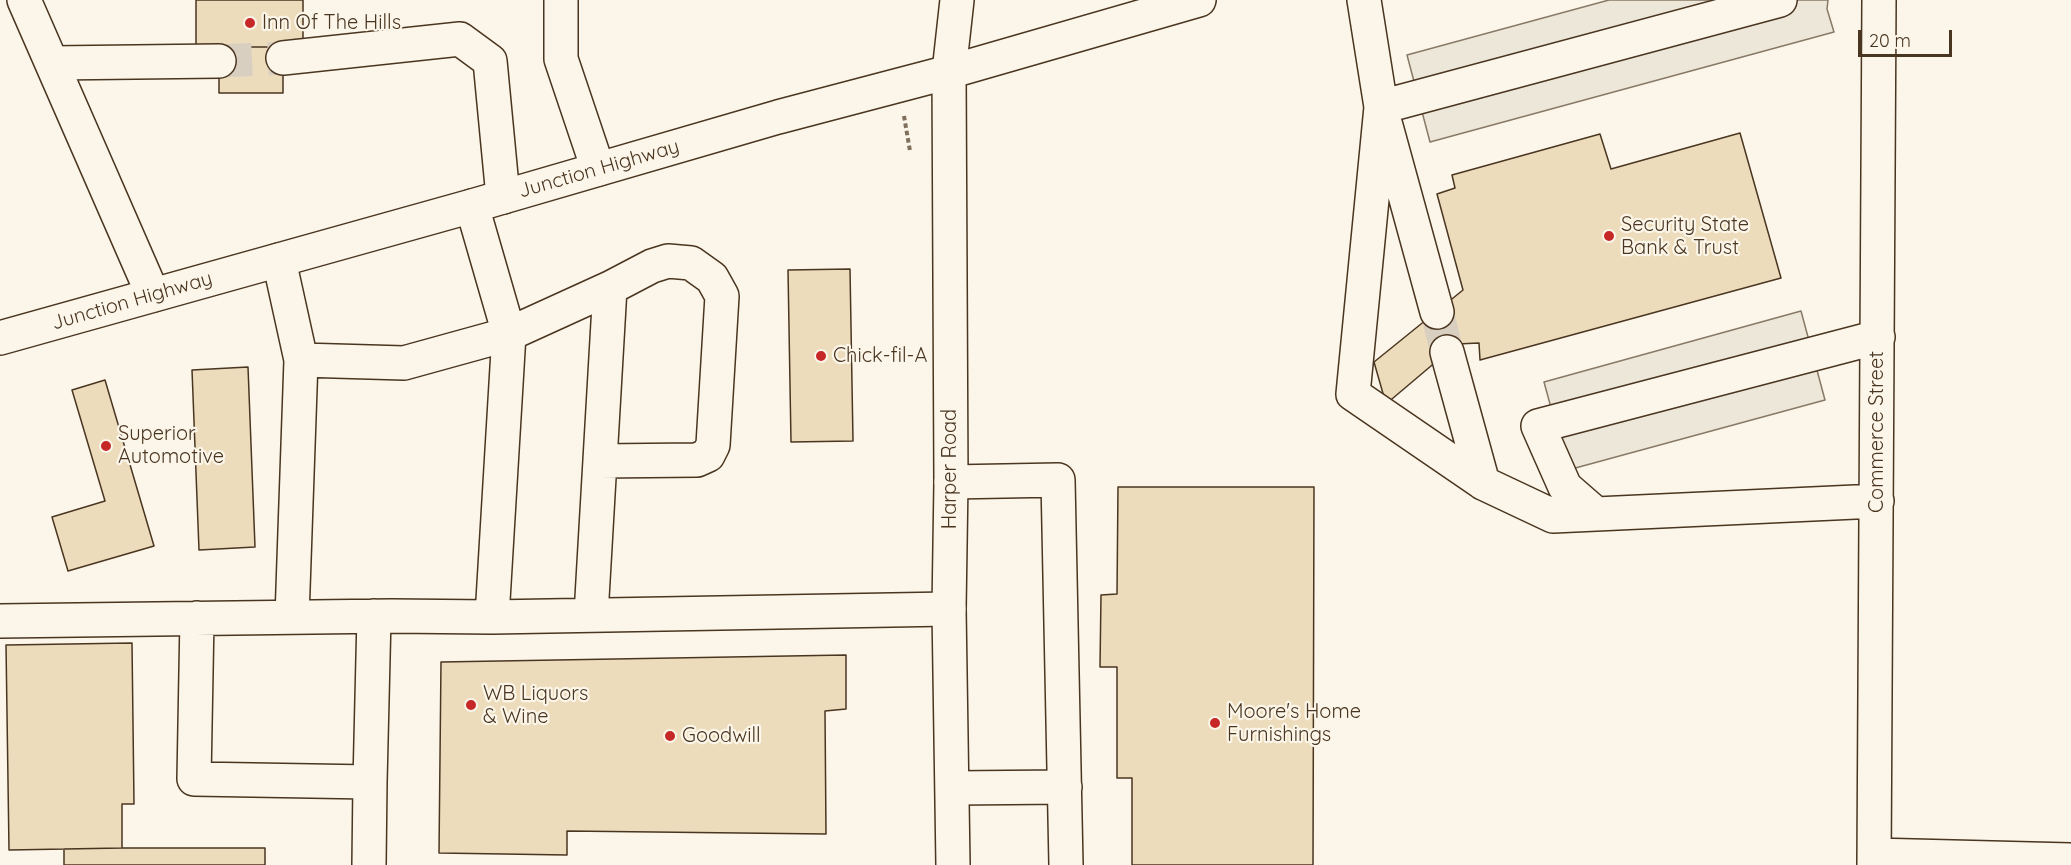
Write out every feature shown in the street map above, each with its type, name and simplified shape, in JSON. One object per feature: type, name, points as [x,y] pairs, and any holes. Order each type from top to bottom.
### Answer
[{"type":"main road","points":[[24,0],[153,295]]},
{"type":"main road","name":"Harper Road","points":[[953,865],[949,609],[951,482],[949,72],[957,0]]},
{"type":"main road","name":"Junction Highway","points":[[0,338],[1199,0]]},
{"type":"main road","points":[[1364,0],[1381,107],[1437,312]]},
{"type":"main road","points":[[1381,107],[1780,0]]},
{"type":"main road","name":"Commerce Street","points":[[1874,860],[1879,0]]},
{"type":"main road","points":[[566,1],[561,59],[598,170]]},
{"type":"main road","points":[[283,58],[460,39],[490,61],[503,197]]},
{"type":"main road","points":[[52,63],[219,61]]},
{"type":"main road","points":[[1381,107],[1353,394],[1483,483],[1553,516],[1877,501]]},
{"type":"main road","points":[[472,206],[509,334],[492,617]]},
{"type":"main road","points":[[279,260],[301,360],[292,617]]},
{"type":"main road","points":[[301,360],[404,363],[509,334],[610,288],[652,266],[668,261],[691,263],[712,278],[722,296],[713,445],[708,455],[697,460],[600,461]]},
{"type":"main road","points":[[591,615],[610,288]]},
{"type":"main road","points":[[1596,514],[1565,487],[1538,426],[1878,337]]},
{"type":"main road","points":[[1447,352],[1483,483]]},
{"type":"main road","points":[[951,482],[1058,480],[1066,865]]},
{"type":"main road","points":[[0,621],[374,616],[492,617],[949,609]]},
{"type":"main road","points":[[369,865],[374,616]]},
{"type":"main road","points":[[197,618],[194,779],[370,782]]},
{"type":"main road","points":[[953,788],[1065,787]]},
{"type":"main road","points":[[1874,860],[2071,860]]},
{"type":"shaded area","points":[[1609,0],[1828,0],[1827,9],[1834,32],[1430,142],[1407,55]]},
{"type":"shaded area","points":[[1801,311],[1825,400],[1568,470],[1544,382]]},
{"type":"building","name":"Inn Of The Hills","points":[[196,0],[303,0],[303,47],[196,47]]},
{"type":"building","points":[[219,47],[283,47],[283,93],[219,93]]},
{"type":"building","name":"Security State Bank & Trust","points":[[1740,133],[1781,278],[1480,360],[1479,343],[1457,344],[1386,404],[1374,362],[1463,290],[1437,194],[1455,188],[1452,175],[1600,134],[1611,169]]},
{"type":"building","name":"Chick-fil-A","points":[[850,269],[853,441],[791,442],[788,270]]},
{"type":"building","points":[[248,367],[255,547],[199,550],[192,370]]},
{"type":"building","name":"Superior Automotive","points":[[105,380],[154,546],[68,571],[52,517],[105,501],[72,390]]},
{"type":"building","name":"Moore's Home Furnishings","points":[[1118,487],[1314,487],[1313,865],[1132,865],[1132,778],[1117,778],[1117,667],[1100,667],[1101,595],[1117,594]]},
{"type":"building","points":[[132,643],[134,804],[122,804],[122,848],[9,850],[6,645]]},
{"type":"building","points":[[846,655],[846,709],[825,711],[826,834],[567,831],[567,855],[439,853],[441,662]]},
{"type":"building","points":[[265,848],[265,865],[64,865],[64,849]]},
{"type":"tunnel","points":[[219,61],[283,58]]},
{"type":"tunnel","points":[[1437,312],[1447,352]]},
{"type":"place","name":"Inn Of The Hills","points":[[250,23]]},
{"type":"place","name":"Security State Bank & Trust","points":[[1609,236]]},
{"type":"place","name":"Chick-fil-A","points":[[821,356]]},
{"type":"place","name":"Superior Automotive","points":[[106,446]]},
{"type":"place","name":"WB Liquors & Wine","points":[[471,705]]},
{"type":"place","name":"Moore's Home Furnishings","points":[[1215,723]]},
{"type":"place","name":"Goodwill","points":[[670,736]]}]
